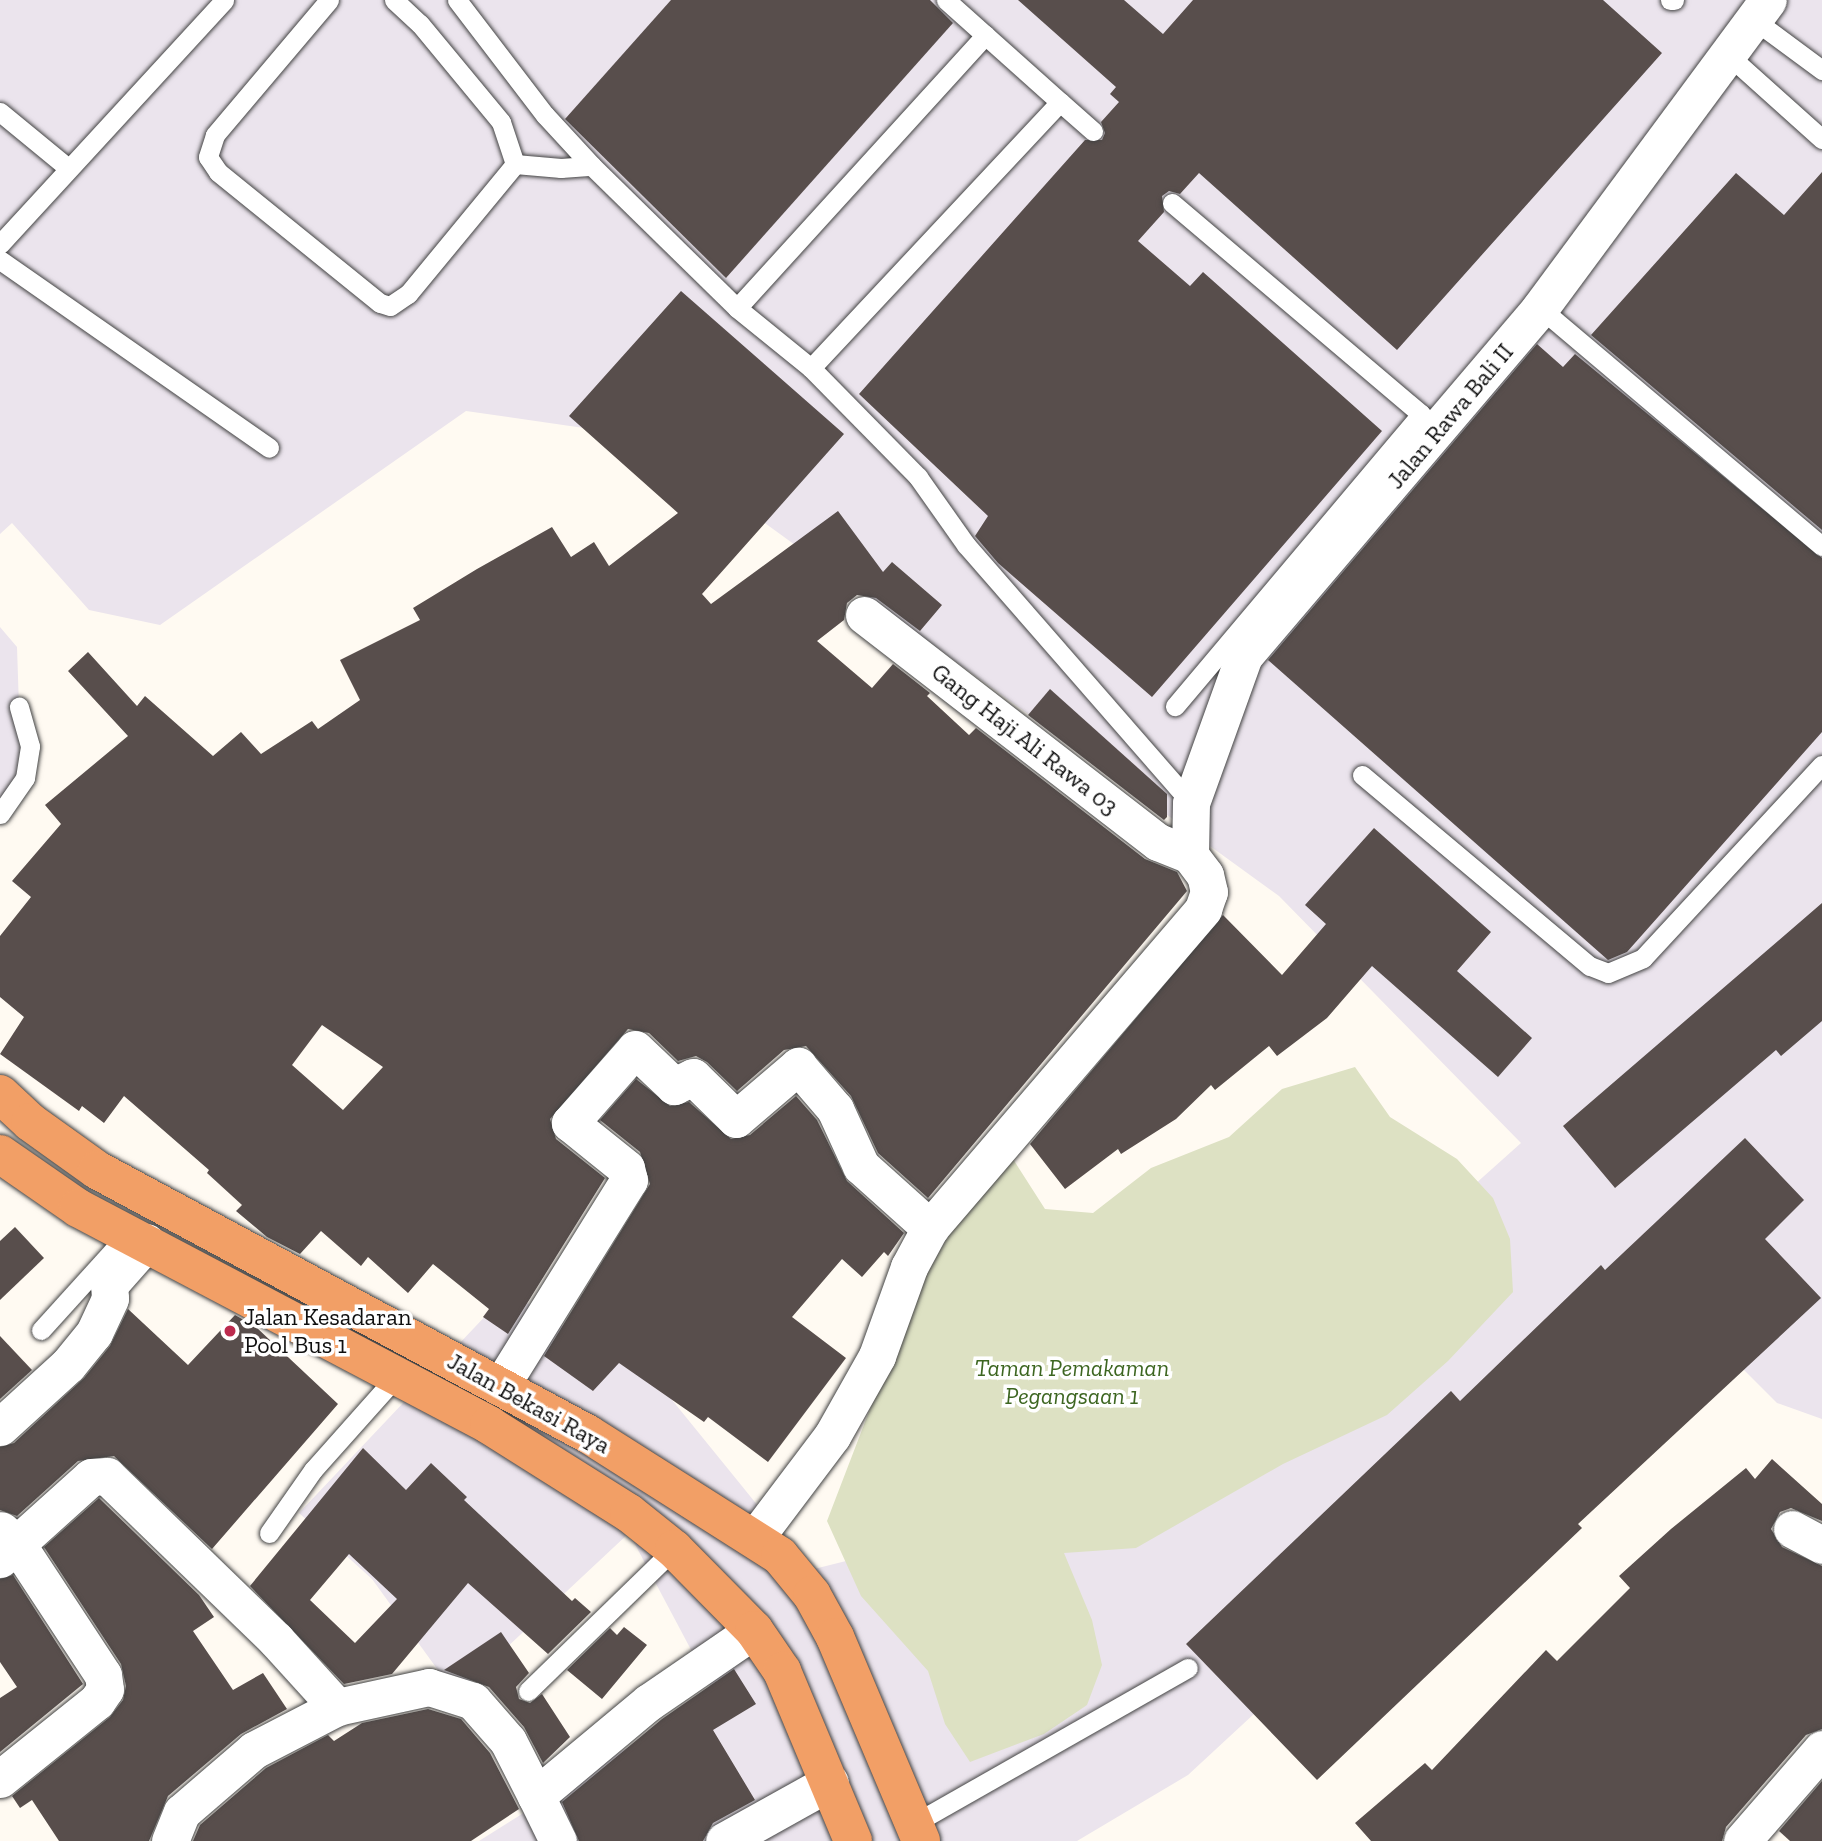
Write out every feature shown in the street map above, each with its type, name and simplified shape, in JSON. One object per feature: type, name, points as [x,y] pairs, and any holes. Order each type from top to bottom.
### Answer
[{"type":"highway","name":"Jalan Bekasi Raya","points":[[0,1094],[57,1144],[97,1170],[588,1434],[780,1556],[812,1595],[835,1637],[917,1832]]},
{"type":"highway","name":"Jalan Bekasi Raya","points":[[0,1154],[78,1208],[138,1237],[395,1378],[489,1425],[629,1513],[674,1549],[754,1630],[797,1701],[853,1841]]},
{"type":"street","name":"Jalan Rawa Bali II","points":[[1190,855],[1191,803],[1244,656],[1540,308],[1726,53],[1751,6]]},
{"type":"street","name":"Gang Haji Ali Rawa 03","points":[[864,615],[1158,842],[1190,855]]},
{"type":"street","points":[[755,1538],[838,1424],[877,1356],[909,1266],[930,1228],[1203,909],[1209,892],[1205,875],[1190,855]]},
{"type":"street","points":[[500,1387],[629,1180],[626,1168],[570,1123],[635,1049],[674,1086],[693,1077],[736,1119],[798,1066],[835,1109],[861,1166],[930,1228]]},
{"type":"street","points":[[0,1427],[68,1365],[94,1333],[110,1297],[109,1285],[138,1237]]},
{"type":"street","points":[[0,1779],[97,1701],[105,1689],[103,1675],[6,1544],[91,1477],[107,1476],[116,1480],[337,1707]]},
{"type":"street","points":[[536,1796],[561,1771],[649,1702],[754,1630]]},
{"type":"street","points":[[170,1841],[182,1812],[254,1750],[337,1707],[429,1687],[473,1701],[508,1741],[558,1841]]},
{"type":"street","points":[[1742,1841],[1822,1749]]},
{"type":"street","points":[[724,1841],[830,1782]]},
{"type":"lane","points":[[0,244],[67,167],[224,0]]},
{"type":"lane","points":[[329,0],[215,135],[208,157],[218,172],[380,303],[390,306],[408,294],[515,164]]},
{"type":"lane","points":[[394,0],[420,24],[501,122],[515,164]]},
{"type":"lane","points":[[457,0],[545,115],[592,166],[737,308],[811,368],[918,477],[966,545],[1191,803]]},
{"type":"lane","points":[[946,0],[1093,131]]},
{"type":"lane","points":[[1751,6],[1822,70]]},
{"type":"lane","points":[[737,308],[985,35]]},
{"type":"lane","points":[[1726,53],[1822,139]]},
{"type":"lane","points":[[811,368],[1060,102]]},
{"type":"lane","points":[[0,111],[67,167]]},
{"type":"lane","points":[[515,164],[561,168],[592,166]]},
{"type":"lane","points":[[1172,203],[1421,414],[1175,706]]},
{"type":"lane","points":[[0,260],[269,448]]},
{"type":"lane","points":[[1540,308],[1822,546]]},
{"type":"lane","points":[[0,814],[25,778],[30,746],[19,707]]},
{"type":"lane","points":[[1362,775],[1590,966],[1608,974],[1643,958],[1822,765]]},
{"type":"lane","points":[[41,1330],[138,1237]]},
{"type":"lane","points":[[269,1532],[313,1470],[395,1378]]},
{"type":"lane","points":[[528,1691],[674,1549]]},
{"type":"lane","points":[[917,1832],[1188,1668]]},
{"type":"shaded area","points":[[0,0],[1822,0],[1822,1419],[1777,1403],[1687,1313],[1188,1775],[1077,1841],[479,1841],[714,1693],[629,1533],[456,1695],[372,1579],[299,1513],[509,1291],[668,1395],[810,1570],[1006,1521],[1417,1236],[1521,1143],[1279,896],[646,437],[466,411],[160,625],[89,610],[12,523],[0,534]]},
{"type":"shaded area","points":[[0,627],[17,647],[19,707],[30,746],[0,814]]},
{"type":"green space","name":"Taman Pemakaman Pegangsaan 1","points":[[1355,1067],[1390,1117],[1457,1159],[1493,1198],[1510,1239],[1513,1292],[1448,1361],[1387,1415],[1283,1464],[1136,1548],[1064,1553],[1092,1620],[1102,1665],[1087,1705],[1044,1734],[970,1762],[945,1724],[928,1671],[861,1596],[827,1521],[913,1297],[957,1221],[1013,1159],[1045,1209],[1093,1213],[1151,1168],[1229,1137],[1282,1089]]},
{"type":"building","points":[[671,0],[930,0],[953,23],[726,278],[565,119]]},
{"type":"building","points":[[1018,0],[1124,0],[1163,34],[1193,0],[1603,0],[1662,53],[1397,350],[1199,173],[1180,194],[1169,191],[1162,196],[1164,212],[1138,241],[1190,286],[1203,272],[1382,431],[1152,697],[998,563],[975,536],[988,516],[859,394],[1085,140],[1102,140],[1105,133],[1101,122],[1119,102],[1110,94],[1116,87]]},
{"type":"building","points":[[1822,172],[1822,530],[1591,335],[1736,173],[1784,215]]},
{"type":"building","points":[[681,291],[844,434],[702,594],[711,604],[838,511],[883,572],[892,562],[942,605],[920,631],[876,598],[857,595],[847,603],[844,620],[817,641],[872,688],[893,664],[930,693],[927,696],[969,735],[976,728],[1145,859],[1177,872],[1187,891],[928,1198],[878,1153],[851,1096],[806,1046],[784,1050],[737,1091],[707,1062],[696,1056],[678,1061],[649,1033],[628,1029],[550,1119],[556,1139],[605,1178],[508,1334],[483,1317],[489,1309],[433,1264],[408,1293],[368,1257],[361,1266],[321,1231],[300,1254],[267,1237],[236,1211],[242,1205],[207,1173],[209,1170],[124,1096],[104,1123],[82,1106],[79,1111],[0,1054],[24,1017],[0,997],[0,936],[31,897],[12,881],[61,824],[45,805],[128,736],[68,671],[88,652],[137,706],[145,696],[213,756],[241,732],[261,754],[312,721],[318,729],[360,700],[340,660],[420,620],[413,608],[477,569],[552,527],[571,557],[594,542],[609,566],[678,513],[569,416]],"holes":[[[322,1025],[383,1067],[343,1110],[292,1065]]]},
{"type":"building","points":[[1537,344],[1563,367],[1575,354],[1822,558],[1822,732],[1627,952],[1608,960],[1268,660]]},
{"type":"building","points":[[1050,689],[1167,794],[1167,817],[1164,820],[1028,715]]},
{"type":"building","points":[[1374,828],[1491,932],[1457,971],[1532,1038],[1498,1077],[1372,966],[1327,1018],[1277,1056],[1269,1046],[1215,1090],[1211,1085],[1176,1119],[1121,1154],[1118,1149],[1065,1189],[1030,1144],[1223,915],[1282,975],[1326,924],[1305,905]]},
{"type":"building","points":[[1822,903],[1822,1021],[1781,1056],[1776,1050],[1615,1188],[1563,1126]]},
{"type":"building","points":[[636,1079],[670,1106],[689,1102],[731,1139],[750,1135],[796,1096],[817,1120],[847,1181],[904,1233],[888,1256],[884,1252],[862,1277],[842,1259],[792,1317],[846,1358],[768,1462],[708,1417],[704,1422],[619,1363],[593,1391],[544,1356],[650,1184],[640,1152],[600,1120]]},
{"type":"building","points":[[1745,1138],[1804,1200],[1765,1239],[1821,1298],[1578,1524],[1582,1528],[1317,1780],[1186,1644],[1451,1391],[1460,1401],[1601,1265],[1605,1270]]},
{"type":"building","points":[[15,1227],[44,1258],[0,1300],[0,1241]]},
{"type":"building","points":[[128,1309],[188,1365],[235,1315],[256,1327],[338,1404],[212,1549],[114,1456],[78,1461],[17,1516],[0,1510],[0,1447],[14,1443],[84,1378],[110,1346]]},
{"type":"building","points":[[0,1336],[32,1370],[0,1399]]},
{"type":"building","points":[[363,1448],[406,1490],[431,1463],[467,1497],[464,1500],[572,1601],[575,1598],[591,1612],[548,1654],[468,1583],[392,1674],[344,1684],[250,1586]],"holes":[[[349,1554],[397,1599],[355,1643],[310,1600]]]},
{"type":"building","points":[[1772,1459],[1822,1504],[1822,1521],[1791,1508],[1780,1512],[1771,1529],[1782,1547],[1822,1566],[1822,1729],[1806,1735],[1726,1827],[1722,1841],[1371,1841],[1355,1823],[1425,1763],[1432,1770],[1546,1650],[1557,1661],[1630,1588],[1619,1576],[1671,1529],[1746,1468],[1755,1479]]},
{"type":"building","points":[[99,1498],[199,1595],[214,1617],[193,1631],[233,1690],[263,1673],[287,1709],[241,1734],[168,1796],[149,1841],[59,1841],[32,1800],[20,1808],[12,1796],[110,1717],[123,1700],[126,1686],[121,1664],[44,1547]]},
{"type":"building","points":[[13,1575],[83,1684],[0,1752],[0,1698],[17,1687],[0,1662],[0,1579]]},
{"type":"building","points":[[624,1627],[647,1645],[602,1699],[567,1670],[610,1628],[617,1635]]},
{"type":"building","points":[[501,1632],[529,1673],[516,1687],[519,1699],[530,1703],[542,1694],[570,1737],[543,1763],[524,1727],[489,1687],[444,1670]]},
{"type":"building","points":[[734,1669],[756,1704],[713,1730],[755,1800],[713,1823],[703,1841],[579,1841],[562,1802],[662,1719]]},
{"type":"building","points":[[428,1709],[461,1719],[490,1753],[519,1809],[471,1841],[193,1841],[200,1825],[266,1768],[328,1735],[334,1741],[362,1723]]},
{"type":"building","points":[[1822,1781],[1822,1841],[1790,1841],[1779,1831]]},
{"type":"place","name":"Jalan Kesadaran Pool Bus 1","points":[[230,1331]]}]
